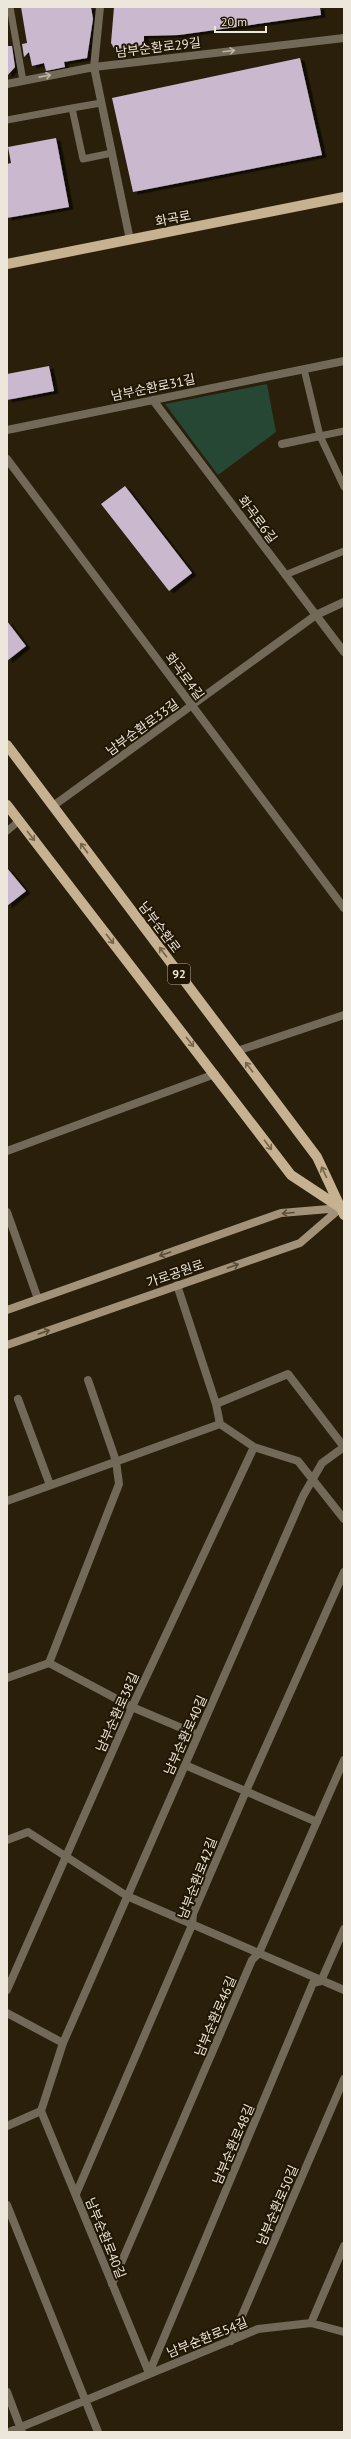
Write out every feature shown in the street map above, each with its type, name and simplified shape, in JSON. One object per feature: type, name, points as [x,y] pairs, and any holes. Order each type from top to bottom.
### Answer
[{"type":"main road","name":"화곡로","points":[[7,264],[344,197]]},
{"type":"main road","name":"남부순환로","points":[[7,745],[317,1157],[343,1209]]},
{"type":"main road","name":"92","points":[[7,805],[215,1074],[291,1175],[343,1209]]},
{"type":"main road","name":"가로공원로","points":[[7,1345],[300,1243],[343,1209]]},
{"type":"main road","name":"가로공원로","points":[[7,1310],[280,1213],[343,1209]]},
{"type":"street","points":[[100,7],[94,67],[130,240]]},
{"type":"street","name":"남부순환로29길","points":[[7,84],[94,67],[344,38]]},
{"type":"street","name":"남부순환로31길","points":[[7,430],[344,361]]},
{"type":"street","name":"화곡로6길","points":[[153,400],[344,652]]},
{"type":"street","points":[[282,444],[320,436]]},
{"type":"street","name":"화곡로4길","points":[[7,459],[344,908]]},
{"type":"street","name":"남부순환로33길","points":[[53,806],[316,615],[344,602]]},
{"type":"street","points":[[237,1051],[344,1015]]},
{"type":"street","points":[[7,1151],[215,1074]]},
{"type":"street","points":[[7,1212],[38,1299]]},
{"type":"street","points":[[177,1285],[216,1404],[220,1424],[254,1447],[298,1461],[344,1519]]},
{"type":"street","points":[[216,1404],[288,1374],[344,1447]]},
{"type":"street","points":[[50,1663],[120,1484],[116,1462],[88,1380]]},
{"type":"street","points":[[18,1399],[50,1485]]},
{"type":"street","points":[[7,1501],[220,1424]]},
{"type":"street","name":"남부순환로38길","points":[[7,1990],[132,1707],[254,1447]]},
{"type":"street","name":"남부순환로40길","points":[[149,2373],[41,2111],[63,2043],[303,1496],[322,1463],[344,1447]]},
{"type":"street","name":"남부순환로42길","points":[[76,2194],[192,1924],[193,1914],[344,1572]]},
{"type":"street","points":[[7,1678],[50,1663],[132,1707],[198,1736]]},
{"type":"street","name":"남부순환로46길","points":[[112,2284],[252,1960],[258,1953],[344,1760]]},
{"type":"street","points":[[185,1765],[317,1822]]},
{"type":"street","points":[[7,1840],[28,1832],[65,1858],[127,1896],[344,1990]]},
{"type":"street","name":"남부순환로48길","points":[[149,2373],[313,1983],[321,1980],[344,1929]]},
{"type":"street","points":[[7,2013],[63,2043]]},
{"type":"street","name":"남부순환로50길","points":[[231,2341],[344,2079]]},
{"type":"street","points":[[7,2126],[41,2111]]},
{"type":"street","points":[[7,2205],[98,2432]]},
{"type":"street","points":[[311,2323],[344,2246]]},
{"type":"street","name":"남부순환로54길","points":[[9,2432],[22,2430],[149,2373],[258,2329],[311,2323],[344,2332]]},
{"type":"street","points":[[7,2392],[22,2430]]},
{"type":"lane","points":[[10,7],[24,80]]},
{"type":"lane","points":[[7,120],[101,103]]},
{"type":"lane","points":[[72,108],[83,159],[112,154]]},
{"type":"lane","points":[[304,369],[320,436],[344,487]]},
{"type":"lane","points":[[320,436],[344,431]]},
{"type":"lane","points":[[285,575],[344,551]]},
{"type":"lane","points":[[7,831],[19,821]]},
{"type":"green space","points":[[267,384],[276,432],[218,475],[165,404]]},
{"type":"building","points":[[21,7],[91,7],[93,19],[87,58],[64,62],[65,67],[46,71],[44,63],[32,66],[29,52],[24,57],[22,44],[27,43]]},
{"type":"building","points":[[114,7],[320,7],[321,15],[179,35],[144,36],[144,47],[115,50],[111,43]]},
{"type":"building","points":[[7,46],[12,46],[15,67],[7,76]]},
{"type":"building","points":[[300,58],[322,155],[133,192],[112,98]]},
{"type":"building","points":[[56,138],[69,207],[7,218],[7,164],[11,163],[8,147]]},
{"type":"building","points":[[49,366],[54,391],[7,400],[7,374]]},
{"type":"building","points":[[125,486],[192,573],[169,591],[101,504]]},
{"type":"building","points":[[7,621],[26,646],[7,661]]},
{"type":"building","points":[[7,868],[26,891],[7,906]]}]
